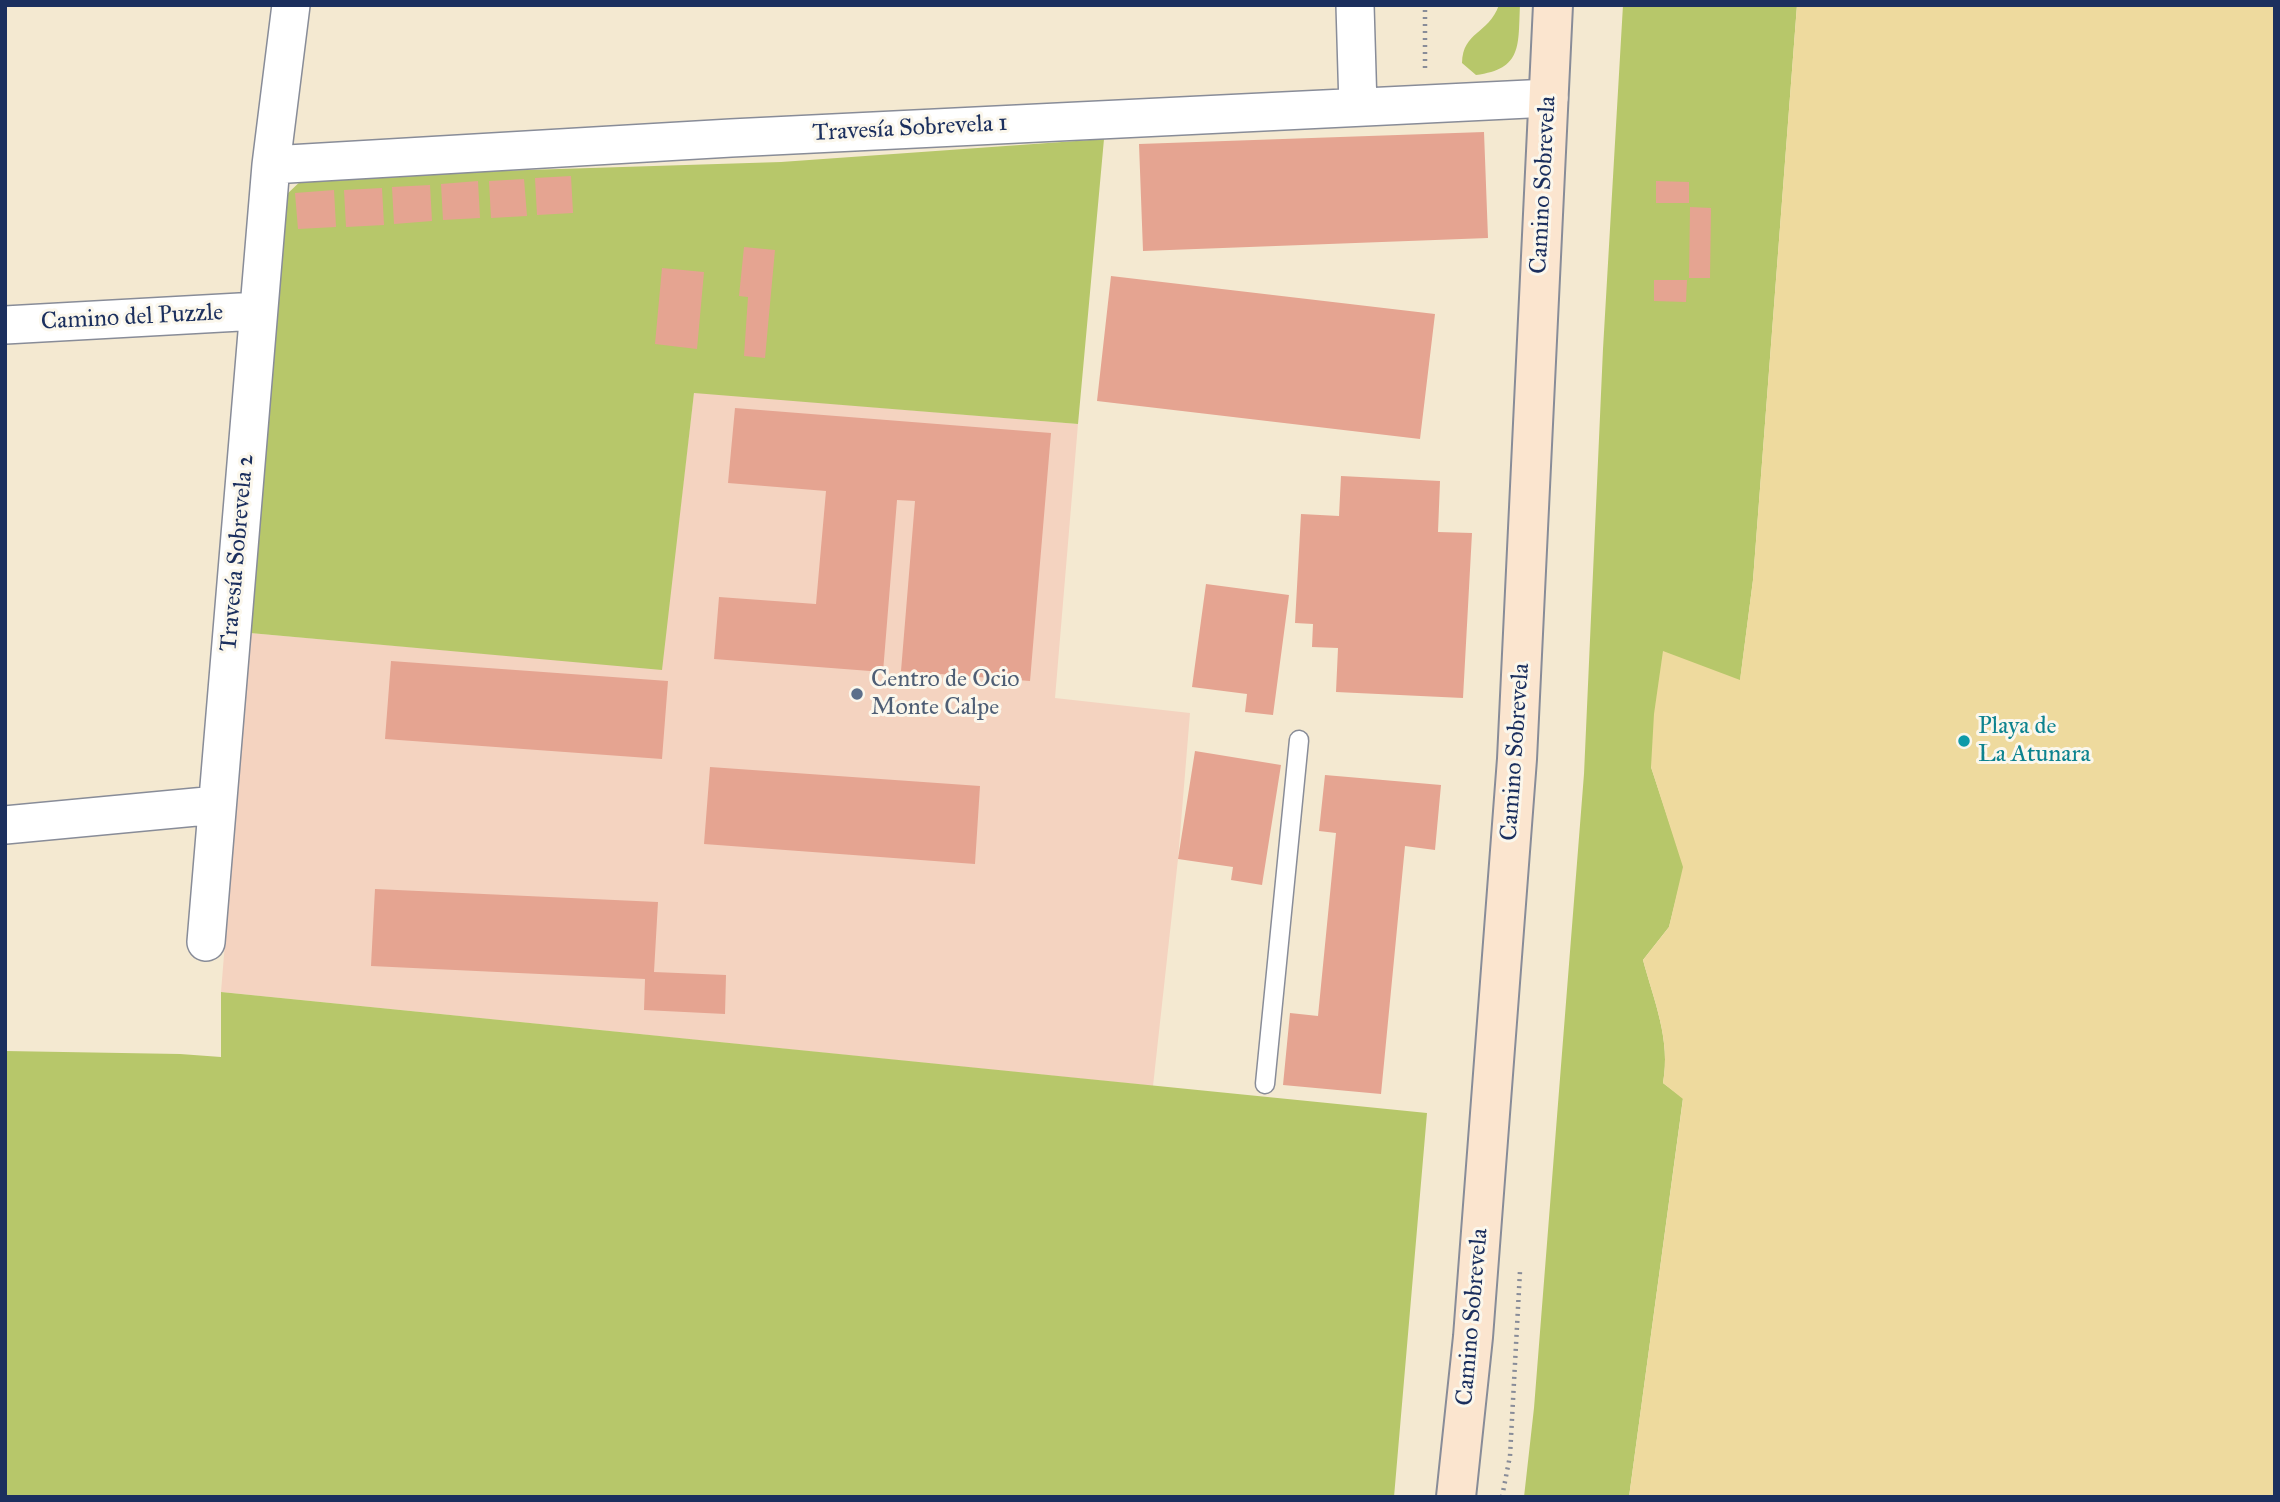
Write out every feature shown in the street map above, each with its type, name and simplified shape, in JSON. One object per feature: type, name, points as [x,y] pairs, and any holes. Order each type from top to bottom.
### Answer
[{"type":"main road","name":"Camino Sobrevela","points":[[1456,1497],[1473,1337],[1517,759],[1553,5]]},
{"type":"street","name":"Travesía Sobrevela 2","points":[[206,942],[271,165],[291,5]]},
{"type":"street","points":[[1355,5],[1358,107]]},
{"type":"street","name":"Travesía Sobrevela 1","points":[[271,165],[731,138],[1549,98]]},
{"type":"street","name":"Camino del Puzzle","points":[[5,325],[258,311]]},
{"type":"street","points":[[5,825],[217,805]]},
{"type":"lane","points":[[1265,1084],[1299,740]]},
{"type":"path","points":[[1425,5],[1425,104]]},
{"type":"shaded area","points":[[694,392],[1078,424],[1055,698],[1190,713],[1178,859],[1153,1086],[221,992],[250,633],[661,669]]},
{"type":"green space","points":[[1499,5],[1520,5],[1515,53],[1502,67],[1476,75],[1462,63],[1463,53],[1471,38],[1489,22]]},
{"type":"green space","points":[[1623,5],[1797,5],[1753,580],[1740,681],[1651,767],[1684,867],[1669,927],[1643,960],[1663,1036],[1663,1083],[1683,1098],[1629,1497],[1524,1497],[1534,1408],[1584,774],[1603,349]]},
{"type":"green space","points":[[1104,139],[1078,424],[694,393],[662,670],[250,633],[285,196],[305,177],[781,162]]},
{"type":"green space","points":[[221,992],[1427,1113],[1394,1497],[5,1497],[5,1051],[221,1057]]},
{"type":"sand","name":"Playa de La Atunara","points":[[1797,5],[2275,5],[2275,1497],[1629,1497],[1683,1099],[1663,1083],[1663,1036],[1643,960],[1669,927],[1683,867],[1651,767],[1654,714],[1663,651],[1740,680],[1753,580]]},
{"type":"building","points":[[1484,132],[1488,238],[1143,251],[1139,144]]},
{"type":"building","points":[[571,176],[573,213],[537,215],[535,178]]},
{"type":"building","points":[[524,179],[527,216],[491,218],[489,181]]},
{"type":"building","points":[[478,181],[480,218],[443,220],[441,184]]},
{"type":"building","points":[[1656,181],[1689,182],[1689,203],[1656,203]]},
{"type":"building","points":[[430,185],[432,221],[394,224],[392,187]]},
{"type":"building","points":[[382,188],[384,225],[346,227],[344,190]]},
{"type":"building","points":[[334,190],[336,227],[298,229],[295,193]]},
{"type":"building","points":[[1690,207],[1711,208],[1710,278],[1689,278]]},
{"type":"building","points":[[744,247],[775,250],[765,358],[744,356],[748,297],[739,296]]},
{"type":"building","points":[[662,268],[704,272],[697,349],[655,344]]},
{"type":"building","points":[[1111,276],[1435,314],[1420,439],[1097,401]]},
{"type":"building","points":[[1654,280],[1687,280],[1686,302],[1654,301]]},
{"type":"building","points":[[735,408],[1051,433],[1030,681],[901,671],[915,501],[897,500],[883,672],[714,659],[719,597],[816,604],[826,491],[728,483]]},
{"type":"building","points":[[1341,476],[1440,481],[1438,532],[1472,533],[1463,698],[1336,692],[1338,648],[1312,647],[1313,624],[1295,623],[1301,514],[1339,516]]},
{"type":"building","points":[[1206,584],[1289,595],[1273,715],[1245,712],[1247,694],[1192,687]]},
{"type":"building","points":[[391,661],[668,681],[662,759],[385,739]]},
{"type":"building","points":[[1195,751],[1281,765],[1262,885],[1231,880],[1233,867],[1178,859]]},
{"type":"building","points":[[710,767],[980,786],[975,864],[704,844]]},
{"type":"building","points":[[1325,775],[1441,785],[1435,850],[1405,846],[1381,1094],[1283,1085],[1290,1013],[1318,1016],[1336,833],[1319,831]]},
{"type":"building","points":[[375,889],[658,902],[654,972],[726,975],[725,1014],[644,1010],[645,979],[371,966]]},
{"type":"place","name":"Centro de Ocio Monte Calpe","points":[[857,694]]},
{"type":"place","name":"Playa de La Atunara","points":[[1964,741]]}]
